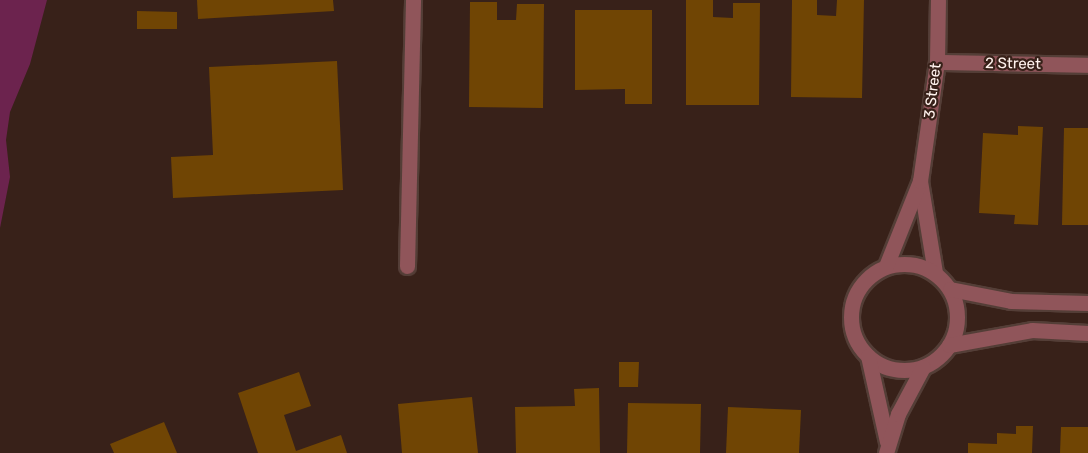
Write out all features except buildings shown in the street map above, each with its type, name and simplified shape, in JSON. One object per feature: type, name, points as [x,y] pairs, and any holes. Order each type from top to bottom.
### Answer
[{"type":"street","points":[[407,266],[413,0]]},
{"type":"street","name":"3 Street","points":[[920,181],[937,62],[938,0]]},
{"type":"street","name":"2 Street","points":[[937,62],[1088,65]]},
{"type":"street","points":[[920,181],[886,266],[859,287],[852,305],[851,323],[856,341],[868,356],[885,367],[904,370],[923,367]]},
{"type":"street","points":[[920,181],[935,273]]},
{"type":"street","points":[[886,266],[920,265],[935,273],[950,289],[957,308],[956,327],[949,345],[923,367],[887,449]]},
{"type":"street","points":[[950,289],[1011,301],[1088,303]]},
{"type":"street","points":[[949,345],[1032,330],[1088,333]]},
{"type":"street","points":[[868,356],[887,449]]},
{"type":"shaded area","points":[[0,0],[47,0],[30,64],[10,112],[6,140],[10,177],[0,228]]}]
